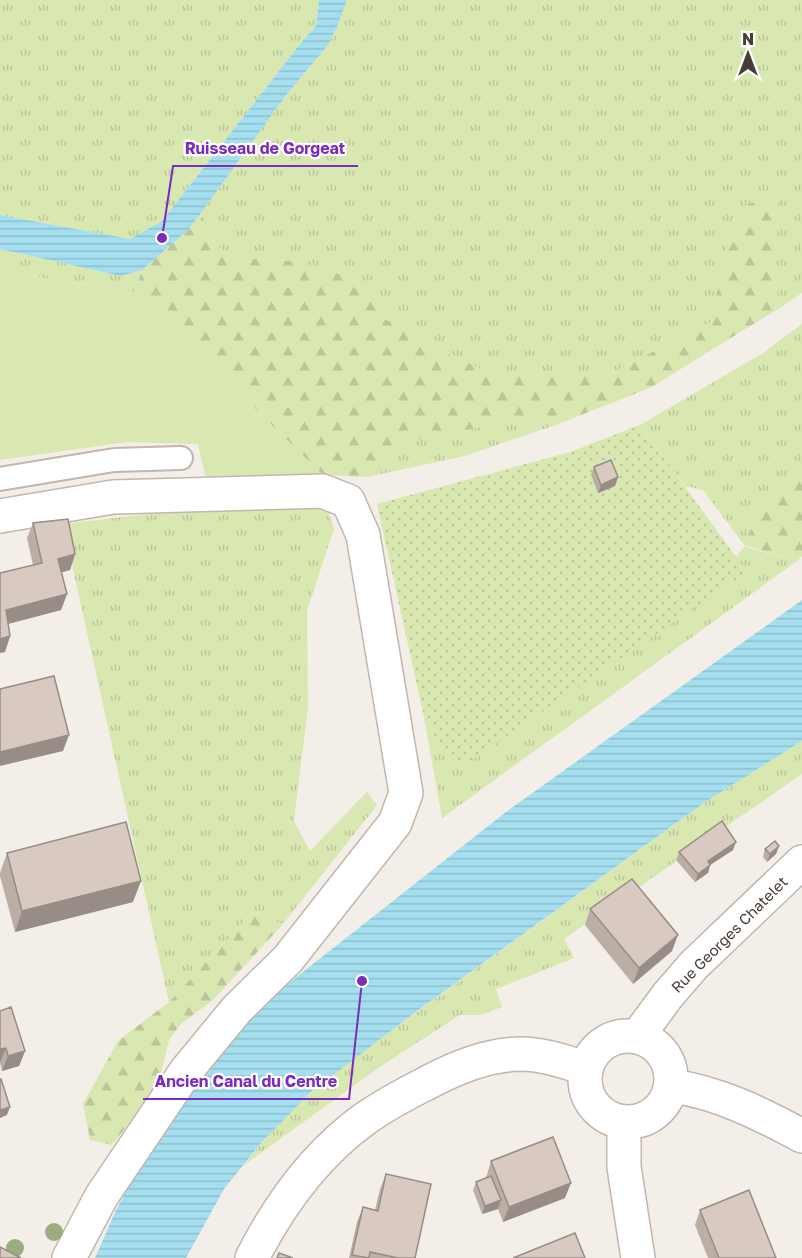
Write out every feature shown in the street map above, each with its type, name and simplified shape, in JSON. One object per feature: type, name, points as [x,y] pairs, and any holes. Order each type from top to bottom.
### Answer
[{"type":"street","points":[[0,516],[113,497],[322,491],[348,501],[363,535],[406,794],[395,823],[288,959],[237,1009],[186,1071],[101,1197],[69,1258]]},
{"type":"street","name":"Rue Georges Chatelet","points":[[637,1037],[668,994],[694,965],[802,862]]},
{"type":"street","points":[[624,1036],[637,1037],[660,1050],[667,1060],[671,1073],[671,1086],[667,1098],[659,1109],[643,1119],[624,1122],[609,1117],[590,1097],[585,1084],[586,1069],[600,1047],[611,1040],[624,1036]]},
{"type":"street","points":[[252,1258],[282,1204],[312,1168],[337,1142],[392,1101],[441,1075],[473,1062],[498,1056],[542,1055],[586,1069]]},
{"type":"street","points":[[671,1086],[691,1088],[724,1099],[802,1136]]},
{"type":"street","points":[[624,1122],[624,1167],[638,1258]]},
{"type":"lane","points":[[0,479],[114,460],[182,458]]},
{"type":"green space","points":[[0,0],[319,0],[316,26],[162,221],[130,239],[0,215]]},
{"type":"green space","points":[[347,0],[802,0],[802,293],[781,307],[772,274],[781,196],[729,239],[710,322],[606,376],[544,376],[485,371],[427,344],[385,319],[359,286],[289,261],[236,258],[216,246],[201,213],[287,94],[328,45]]},
{"type":"green space","points":[[781,195],[772,274],[781,307],[650,388],[558,424],[521,419],[395,444],[367,477],[323,475],[257,411],[197,343],[135,292],[142,270],[188,230],[201,213],[216,246],[236,258],[289,261],[328,268],[359,286],[385,319],[427,344],[485,371],[544,376],[606,376],[710,322],[729,239],[748,204]]},
{"type":"green space","points":[[0,249],[121,276],[142,270],[135,292],[0,271]]},
{"type":"green space","points":[[0,271],[135,292],[197,343],[257,411],[323,475],[206,479],[198,444],[127,442],[0,460]]},
{"type":"green space","points":[[802,324],[802,465],[759,504],[746,547],[797,561],[442,818],[423,712],[442,751],[747,572],[736,557],[745,546],[703,490],[685,486],[640,425],[763,353]]},
{"type":"green space","points":[[521,419],[558,424],[465,456],[367,477],[395,444]]},
{"type":"green space","points":[[640,425],[747,572],[466,764],[442,751],[423,712],[377,504],[570,452]]},
{"type":"green space","points":[[802,465],[802,556],[797,561],[746,546],[759,504]]},
{"type":"green space","points":[[302,504],[329,513],[334,529],[307,610],[308,707],[294,821],[310,851],[367,792],[377,805],[283,924],[253,912],[169,1002],[63,524],[215,506]]},
{"type":"green space","points":[[802,741],[802,774],[564,939],[574,958],[496,989],[502,1007],[480,1015],[460,1015],[384,1064],[244,1165],[291,1112],[344,1065],[705,802]]},
{"type":"green space","points":[[253,912],[283,924],[213,1000],[181,1024],[169,1040],[158,1086],[112,1145],[90,1140],[83,1104],[118,1041],[169,1002]]},
{"type":"water","points":[[319,0],[347,0],[328,45],[287,94],[188,230],[142,270],[121,276],[0,249],[0,215],[130,239],[162,221],[316,26]]},
{"type":"water","points":[[802,600],[802,741],[705,802],[413,1014],[311,1092],[261,1143],[224,1189],[186,1258],[95,1258],[116,1210],[152,1145],[226,1043],[285,986],[506,812]]},
{"type":"building","points":[[611,460],[618,477],[601,485],[594,467]]},
{"type":"building","points":[[68,519],[75,554],[58,559],[67,594],[6,610],[10,636],[0,639],[0,573],[42,563],[33,523]]},
{"type":"building","points":[[54,676],[69,735],[0,752],[0,689]]},
{"type":"building","points":[[722,821],[736,842],[708,861],[710,865],[698,874],[679,852]]},
{"type":"building","points":[[126,822],[141,881],[22,911],[7,853]]},
{"type":"building","points":[[775,841],[779,846],[770,854],[765,849]]},
{"type":"building","points":[[632,879],[678,935],[639,968],[590,909]]},
{"type":"building","points":[[11,1007],[25,1051],[8,1056],[6,1048],[0,1049],[0,1011]]},
{"type":"building","points":[[0,1079],[10,1107],[0,1110]]},
{"type":"building","points":[[553,1137],[571,1183],[509,1207],[491,1161]]},
{"type":"building","points":[[386,1174],[431,1184],[415,1258],[398,1258],[370,1252],[369,1258],[352,1255],[363,1207],[378,1211]]},
{"type":"building","points":[[491,1176],[501,1200],[485,1206],[476,1182]]},
{"type":"building","points":[[749,1190],[776,1258],[719,1258],[700,1210]]},
{"type":"building","points":[[575,1233],[585,1258],[513,1258]]},
{"type":"building","points":[[0,1247],[21,1258],[0,1258]]},
{"type":"building","points":[[279,1253],[293,1258],[277,1258]]},
{"type":"place","name":"Ruisseau de Gorgeat","points":[[162,238]]},
{"type":"place","name":"Ancien Canal du Centre","points":[[362,981]]}]
